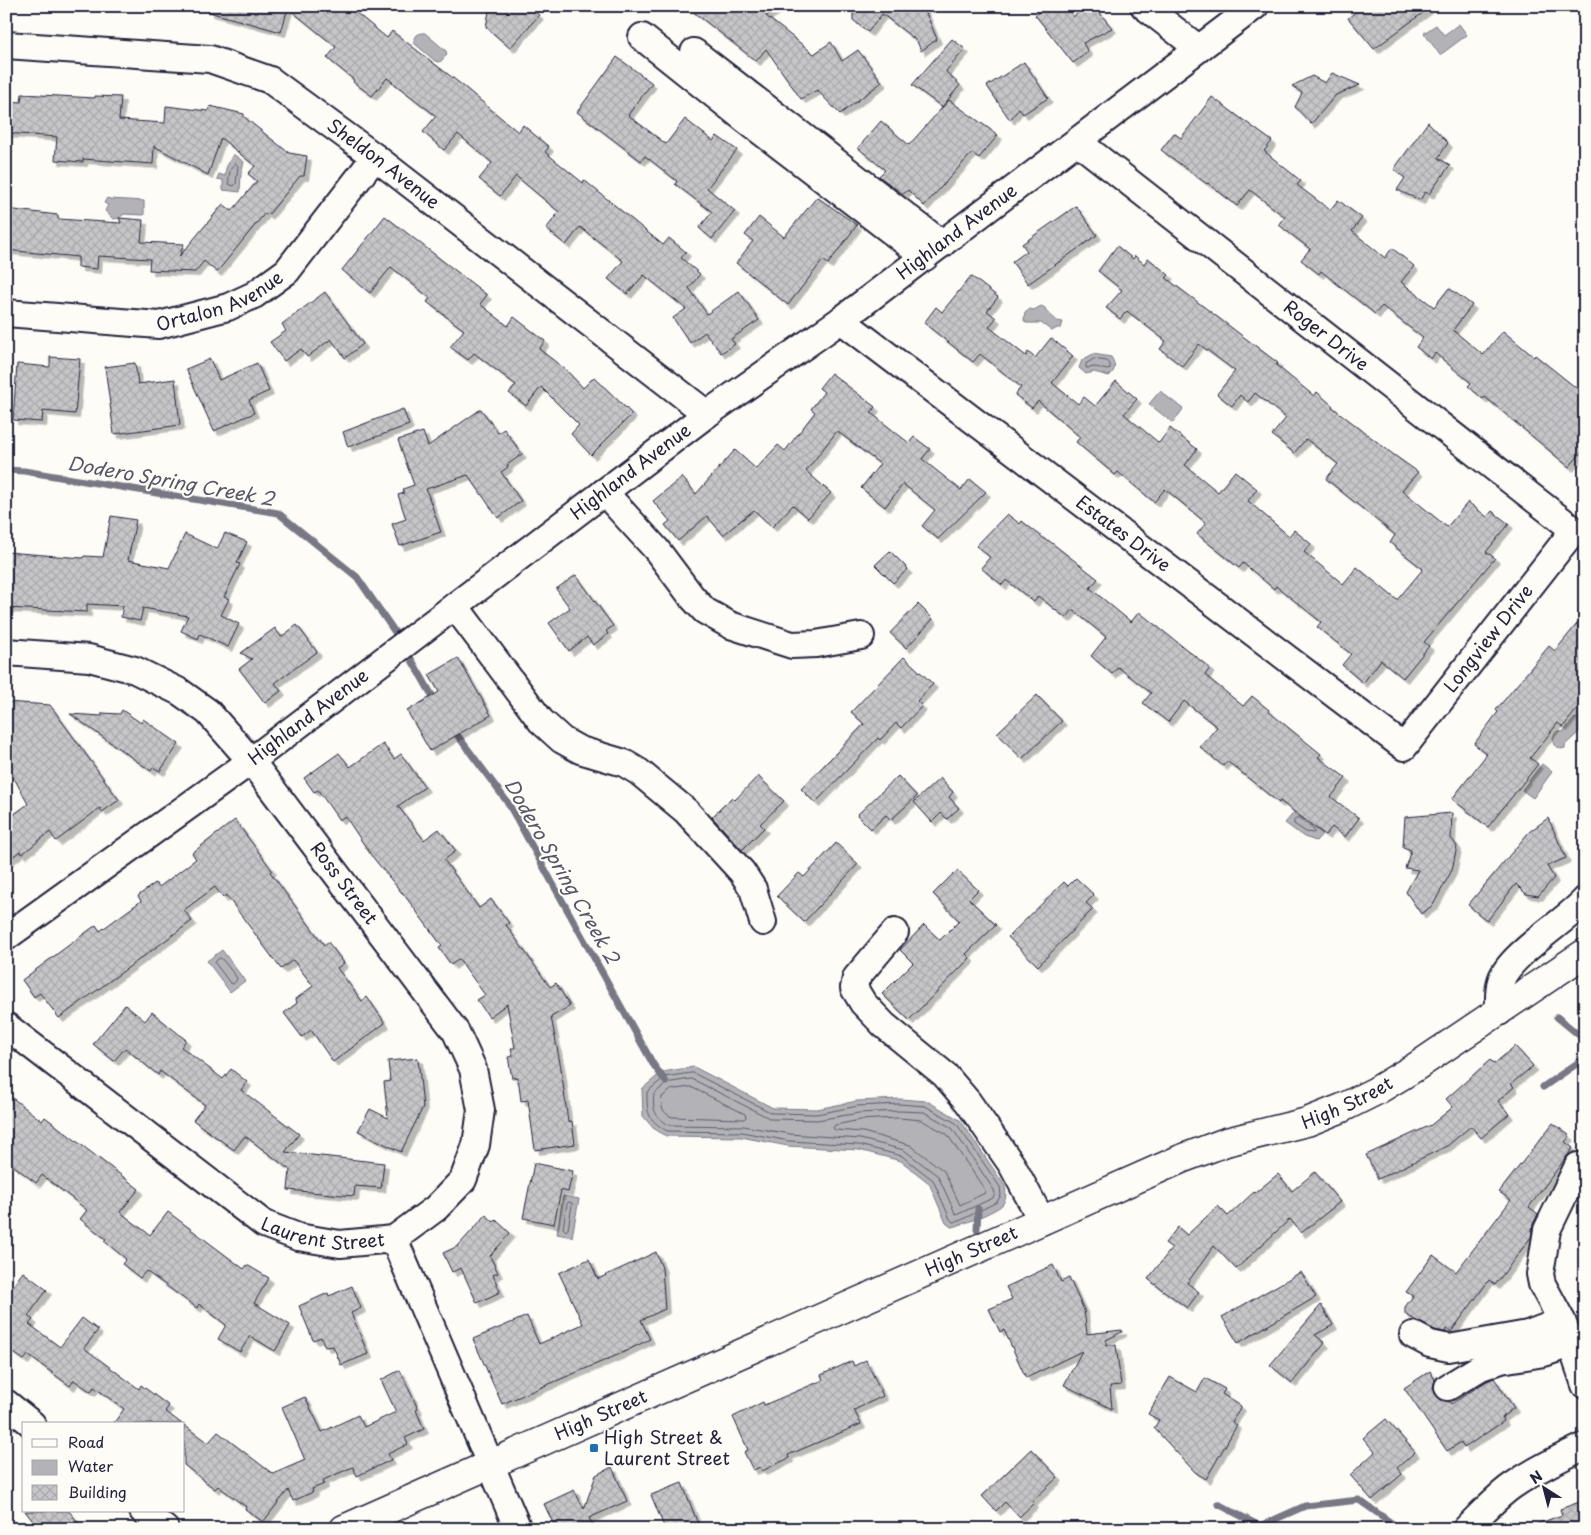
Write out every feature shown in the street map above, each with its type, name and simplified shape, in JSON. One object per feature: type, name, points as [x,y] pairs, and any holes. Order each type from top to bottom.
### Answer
[{"type":"main road","name":"High Street","points":[[344,1529],[1181,1159],[1226,1142],[1307,1122],[1342,1108],[1376,1091],[1414,1068],[1585,953]]},
{"type":"street","points":[[1144,6],[1198,48]]},
{"type":"street","name":"Highland Avenue","points":[[6,937],[251,761],[707,414],[841,320],[1255,6]]},
{"type":"street","points":[[642,37],[746,120],[865,210],[933,251]]},
{"type":"street","name":"Sheldon Avenue","points":[[6,45],[210,59],[270,80],[375,157],[707,414]]},
{"type":"street","points":[[694,52],[933,251]]},
{"type":"street","name":"Roger Drive","points":[[1078,142],[1574,530]]},
{"type":"street","name":"Ortalon Avenue","points":[[6,313],[160,325],[228,307],[254,295],[286,271],[375,157]]},
{"type":"street","name":"Estates Drive","points":[[841,320],[1404,747]]},
{"type":"street","points":[[604,492],[656,549],[692,597],[705,611],[730,625],[792,645],[816,644],[861,636]]},
{"type":"street","name":"Longview Drive","points":[[1404,747],[1574,530]]},
{"type":"street","points":[[455,606],[541,721],[562,740],[580,750],[624,763],[639,772],[686,811],[742,872],[753,889],[763,922]]},
{"type":"street","name":"Ross Street","points":[[6,652],[89,658],[135,670],[180,692],[208,712],[251,761],[456,1032],[473,1069],[481,1110],[476,1145],[463,1180],[436,1208],[394,1239]]},
{"type":"street","points":[[1499,1012],[1500,981],[1510,966],[1576,910],[1585,900]]},
{"type":"street","points":[[895,932],[856,978],[854,988],[863,1003],[884,1025],[945,1076],[968,1102],[1012,1165],[1042,1221]]},
{"type":"street","name":"Laurent Street","points":[[6,1026],[264,1224],[298,1237],[340,1244],[394,1239],[518,1529]]},
{"type":"street","points":[[1578,1166],[1547,1230],[1540,1274],[1542,1284],[1566,1333],[1585,1385]]},
{"type":"street","points":[[1413,1335],[1430,1344],[1449,1348],[1528,1334],[1566,1333]]},
{"type":"street","points":[[1448,1387],[1481,1367],[1501,1360],[1544,1353],[1566,1333]]},
{"type":"street","points":[[6,1403],[30,1422]]},
{"type":"street","points":[[1466,1529],[1492,1503],[1512,1487],[1550,1463],[1585,1446]]},
{"type":"street","points":[[144,1512],[165,1529]]},
{"type":"water","points":[[1459,24],[1467,35],[1440,55],[1424,33],[1436,25],[1444,35]]},
{"type":"water","points":[[425,33],[446,51],[447,55],[440,62],[435,61],[414,43],[416,36]]},
{"type":"water","points":[[233,154],[244,162],[241,173],[240,192],[223,190],[223,180],[217,179],[219,174],[225,176],[226,168]]},
{"type":"water","points":[[107,198],[144,201],[144,215],[124,214],[119,218],[113,219],[105,211],[108,205],[104,203]]},
{"type":"water","points":[[1041,306],[1057,321],[1063,322],[1061,328],[1052,331],[1041,323],[1026,323],[1024,320],[1025,313],[1030,309],[1034,310]]},
{"type":"water","points":[[1093,354],[1111,357],[1114,367],[1113,372],[1109,376],[1094,372],[1086,374],[1079,368],[1082,360]]},
{"type":"water","points":[[1160,391],[1183,409],[1173,423],[1149,404]]},
{"type":"water","points":[[1581,717],[1585,721],[1579,732],[1565,745],[1565,748],[1561,749],[1554,745],[1553,737],[1556,732],[1563,732],[1575,718]]},
{"type":"water","points":[[1542,764],[1552,772],[1533,798],[1522,790]]},
{"type":"water","points":[[1297,809],[1324,832],[1316,841],[1304,837],[1285,823]]},
{"type":"water","points":[[222,950],[245,981],[230,992],[207,961]]},
{"type":"water","points":[[694,1067],[773,1108],[817,1109],[857,1101],[899,1099],[927,1101],[960,1120],[1005,1186],[1005,1200],[998,1208],[986,1214],[951,1227],[946,1223],[929,1183],[901,1161],[859,1150],[788,1146],[741,1137],[666,1136],[653,1128],[643,1116],[642,1089],[662,1072]]},
{"type":"water","points":[[563,1196],[579,1199],[572,1237],[557,1234]]},
{"type":"building","points":[[210,6],[348,6],[387,38],[392,31],[462,85],[518,132],[523,125],[549,147],[545,152],[583,183],[584,180],[663,245],[669,238],[686,252],[681,258],[700,274],[689,288],[707,314],[739,291],[759,320],[731,339],[735,344],[721,353],[705,332],[690,343],[673,318],[686,309],[644,275],[627,294],[608,279],[623,261],[580,227],[566,245],[546,229],[559,212],[516,176],[500,196],[479,179],[492,163],[458,134],[444,150],[423,132],[436,116],[387,78],[372,96],[353,82],[354,80],[327,58],[336,47],[288,8],[281,32],[209,12]]},
{"type":"building","points":[[490,6],[528,6],[539,15],[510,48],[486,27]]},
{"type":"building","points":[[686,6],[782,6],[766,16],[814,54],[831,42],[842,61],[858,50],[882,82],[840,114],[817,90],[801,99],[766,49],[756,61]]},
{"type":"building","points":[[858,6],[923,6],[937,39],[921,51],[917,41],[882,14],[868,32],[853,20],[853,13]]},
{"type":"building","points":[[1047,6],[1066,6],[1073,17],[1086,6],[1094,6],[1112,28],[1083,43],[1088,52],[1073,63],[1035,15]]},
{"type":"building","points":[[1363,6],[1432,6],[1374,49],[1348,18]]},
{"type":"building","points":[[952,39],[965,49],[946,72],[960,85],[942,107],[912,85]]},
{"type":"building","points":[[617,57],[652,83],[628,115],[666,144],[685,119],[713,141],[717,136],[737,150],[707,188],[735,211],[712,239],[699,228],[712,212],[675,184],[677,181],[645,156],[641,161],[577,112]]},
{"type":"building","points":[[1024,62],[1048,98],[1023,114],[1019,108],[1010,120],[987,86]]},
{"type":"building","points":[[1332,73],[1360,85],[1336,95],[1311,124],[1295,107],[1302,93],[1292,86],[1312,76],[1325,83]]},
{"type":"building","points":[[22,94],[95,98],[95,96],[121,97],[119,120],[165,123],[166,106],[208,111],[210,106],[244,114],[244,117],[289,153],[307,156],[304,176],[300,176],[268,215],[265,213],[217,272],[204,261],[195,272],[149,270],[150,259],[98,256],[97,269],[78,267],[78,257],[6,250],[6,209],[58,215],[58,219],[121,223],[119,218],[143,220],[141,242],[184,244],[179,257],[223,204],[232,211],[257,181],[248,174],[255,166],[221,138],[208,175],[154,146],[153,164],[83,159],[83,162],[55,160],[57,137],[6,133],[6,101],[21,102]]},
{"type":"building","points":[[1212,97],[1272,141],[1264,151],[1301,181],[1297,185],[1330,210],[1338,200],[1362,218],[1352,231],[1385,258],[1392,248],[1414,266],[1401,282],[1434,307],[1449,288],[1472,305],[1453,330],[1483,355],[1503,331],[1585,395],[1585,448],[1569,467],[1485,397],[1483,399],[1468,386],[1471,383],[1435,353],[1431,359],[1416,347],[1423,338],[1382,306],[1375,314],[1321,271],[1319,274],[1301,260],[1310,249],[1279,225],[1285,217],[1250,190],[1237,206],[1161,150],[1174,133],[1181,138]]},
{"type":"building","points":[[949,100],[998,135],[979,158],[972,153],[924,206],[908,190],[903,194],[880,177],[885,170],[858,148],[881,121],[909,145]]},
{"type":"building","points":[[1428,122],[1448,143],[1438,158],[1450,165],[1429,194],[1425,192],[1420,200],[1397,190],[1405,178],[1394,169]]},
{"type":"building","points":[[817,197],[857,225],[828,264],[823,260],[788,305],[736,263],[753,241],[745,235],[759,217],[784,237]]},
{"type":"building","points":[[1076,206],[1097,235],[1028,284],[1012,262],[1027,251],[1022,244]]},
{"type":"building","points":[[385,216],[487,295],[480,304],[508,326],[514,317],[545,341],[539,349],[566,370],[583,388],[594,377],[632,414],[591,455],[571,434],[579,425],[541,387],[526,406],[509,393],[516,385],[474,353],[468,360],[450,347],[464,330],[427,302],[430,298],[391,267],[370,293],[342,270]]},
{"type":"building","points":[[1117,246],[1133,259],[1135,256],[1144,264],[1148,258],[1169,275],[1166,278],[1278,363],[1276,365],[1314,396],[1317,392],[1332,407],[1418,472],[1402,490],[1447,527],[1468,502],[1487,517],[1492,511],[1509,524],[1486,552],[1495,558],[1424,642],[1429,646],[1403,678],[1381,660],[1363,683],[1342,665],[1351,654],[1317,627],[1321,622],[1276,586],[1274,589],[1243,563],[1239,568],[1197,534],[1206,523],[1165,489],[1154,502],[1118,472],[1115,475],[1076,442],[1080,437],[1038,401],[1032,408],[1015,395],[1021,387],[980,354],[973,362],[924,323],[936,307],[942,312],[971,276],[998,297],[987,311],[996,318],[989,327],[1026,356],[1028,352],[1035,358],[1051,338],[1073,356],[1052,383],[1078,404],[1084,397],[1095,406],[1116,381],[1137,399],[1124,414],[1159,443],[1170,428],[1197,449],[1185,465],[1218,492],[1235,471],[1257,489],[1248,501],[1289,536],[1294,530],[1311,544],[1304,552],[1343,584],[1357,567],[1397,600],[1423,569],[1390,543],[1395,535],[1326,479],[1338,464],[1306,439],[1294,453],[1272,435],[1286,418],[1255,393],[1248,402],[1240,395],[1232,406],[1217,394],[1235,371],[1199,344],[1182,366],[1160,349],[1166,341],[1127,311],[1120,319],[1106,308],[1122,290],[1098,271]]},
{"type":"building","points":[[325,292],[363,344],[345,358],[331,339],[307,357],[301,349],[284,361],[270,342],[286,331],[282,324]]},
{"type":"building","points":[[50,357],[80,359],[75,414],[43,411],[42,422],[13,420],[17,364],[50,367]]},
{"type":"building","points":[[210,359],[219,380],[257,363],[269,391],[249,400],[254,413],[214,431],[186,369]]},
{"type":"building","points":[[135,363],[138,384],[175,379],[180,425],[114,434],[105,367]]},
{"type":"building","points":[[831,373],[875,407],[871,413],[909,443],[914,437],[930,449],[922,459],[961,490],[970,479],[986,492],[938,539],[922,526],[935,510],[903,484],[885,507],[861,488],[880,464],[837,431],[806,471],[831,493],[808,518],[793,505],[772,527],[754,510],[723,535],[707,516],[678,541],[665,525],[670,521],[653,501],[682,477],[696,494],[735,450],[756,469],[778,445],[785,451],[815,412],[811,409],[824,392],[819,388]]},
{"type":"building","points":[[403,409],[409,425],[348,447],[343,432]]},
{"type":"building","points":[[481,409],[498,433],[504,429],[522,454],[501,472],[521,501],[498,518],[468,475],[426,489],[441,532],[400,546],[392,524],[406,519],[398,495],[404,493],[403,489],[414,485],[398,440],[423,432],[428,446]]},
{"type":"building","points":[[1007,514],[1020,524],[1022,521],[1098,579],[1090,588],[1131,622],[1139,612],[1210,668],[1205,675],[1243,706],[1252,696],[1321,754],[1318,757],[1346,778],[1331,797],[1359,818],[1345,837],[1332,827],[1325,835],[1280,801],[1279,803],[1227,761],[1223,766],[1200,747],[1217,727],[1184,701],[1168,722],[1143,703],[1151,693],[1118,667],[1112,674],[1091,656],[1106,637],[1073,610],[1066,618],[1038,596],[1034,602],[1006,580],[1002,585],[981,568],[990,557],[976,546]]},
{"type":"building","points":[[111,516],[136,520],[128,560],[169,568],[185,534],[217,549],[225,533],[247,542],[237,563],[240,564],[224,597],[229,599],[221,615],[239,624],[228,647],[200,634],[198,639],[181,631],[188,616],[143,608],[140,621],[121,617],[123,606],[87,604],[87,612],[6,608],[6,552],[83,558],[84,556],[103,557]]},
{"type":"building","points":[[890,551],[908,569],[893,583],[875,565]]},
{"type":"building","points":[[576,575],[613,626],[606,631],[608,634],[593,645],[587,637],[569,651],[549,623],[570,608],[556,589]]},
{"type":"building","points":[[918,604],[933,619],[906,648],[890,633]]},
{"type":"building","points":[[1585,614],[1585,699],[1563,727],[1558,723],[1530,758],[1538,764],[1488,827],[1452,799],[1487,754],[1474,744],[1498,712],[1496,710],[1549,646],[1555,651]]},
{"type":"building","points":[[297,625],[317,652],[275,683],[281,691],[265,703],[239,669],[252,659],[241,653],[275,628],[281,637]]},
{"type":"building","points":[[904,657],[933,684],[917,701],[922,706],[901,728],[896,723],[880,740],[878,738],[815,803],[801,789],[864,724],[851,712]]},
{"type":"building","points":[[458,658],[491,715],[430,751],[407,711],[439,692],[429,675]]},
{"type":"building","points":[[1037,695],[1062,721],[1022,759],[997,733]]},
{"type":"building","points":[[6,702],[50,705],[119,800],[102,812],[100,808],[56,841],[50,832],[22,854],[20,851],[6,862],[6,820],[28,804],[6,763]]},
{"type":"building","points":[[122,710],[141,723],[143,719],[179,744],[160,771],[153,767],[151,771],[70,714],[102,716],[102,713],[120,714]]},
{"type":"building","points":[[383,744],[394,759],[401,754],[425,787],[398,806],[424,840],[439,829],[456,851],[444,860],[479,908],[491,899],[509,923],[506,925],[550,987],[556,983],[570,1006],[551,1017],[561,1068],[568,1122],[572,1121],[575,1144],[535,1150],[528,1100],[521,1101],[518,1077],[512,1078],[508,1057],[513,1056],[511,1048],[515,1048],[507,1004],[489,1017],[477,1000],[485,995],[459,959],[451,965],[439,948],[442,946],[402,892],[371,855],[345,816],[339,820],[318,790],[314,792],[304,778],[339,753],[350,767]]},
{"type":"building","points":[[758,776],[784,801],[760,824],[764,828],[742,850],[712,817],[732,797],[735,800]]},
{"type":"building","points":[[898,776],[917,796],[891,820],[886,815],[871,829],[857,815]]},
{"type":"building","points":[[940,778],[953,792],[949,797],[959,808],[947,819],[941,813],[932,822],[914,802]]},
{"type":"building","points":[[1452,813],[1451,838],[1457,846],[1452,870],[1433,905],[1421,914],[1406,892],[1418,870],[1405,868],[1411,850],[1403,847],[1405,817]]},
{"type":"building","points":[[1548,818],[1566,858],[1547,866],[1554,878],[1538,896],[1526,894],[1516,884],[1487,921],[1468,905],[1529,832]]},
{"type":"building","points":[[235,820],[272,870],[270,872],[324,945],[328,942],[344,963],[337,968],[362,1001],[367,997],[385,1023],[333,1062],[311,1030],[302,1037],[284,1013],[297,1003],[296,999],[313,986],[293,960],[281,969],[226,895],[223,898],[215,887],[184,910],[192,921],[59,1018],[40,993],[34,997],[22,980],[96,925],[100,931],[141,901],[138,896],[155,883],[159,887],[196,859],[192,853]]},
{"type":"building","points":[[836,843],[858,864],[804,922],[777,896],[799,873],[804,877]]},
{"type":"building","points":[[957,870],[978,890],[969,899],[996,925],[966,954],[970,958],[909,1020],[882,994],[913,963],[900,950],[924,925],[940,940],[959,921],[933,894]]},
{"type":"building","points":[[1076,878],[1094,895],[1086,903],[1093,909],[1038,966],[1008,937],[1064,882],[1068,886]]},
{"type":"building","points":[[125,1005],[145,1021],[152,1012],[186,1040],[181,1047],[223,1079],[231,1069],[247,1082],[241,1090],[299,1134],[285,1152],[384,1163],[381,1188],[355,1186],[354,1196],[288,1190],[290,1170],[245,1136],[234,1150],[193,1120],[205,1105],[160,1071],[158,1075],[125,1048],[114,1061],[93,1044]]},
{"type":"building","points":[[1515,1046],[1533,1066],[1511,1084],[1514,1087],[1498,1101],[1509,1114],[1481,1138],[1471,1126],[1447,1146],[1378,1179],[1366,1155],[1431,1125],[1453,1107],[1446,1099],[1490,1060],[1494,1064]]},
{"type":"building","points":[[418,1058],[423,1107],[401,1152],[358,1131],[370,1109],[388,1118],[384,1082],[390,1081],[388,1061]]},
{"type":"building","points":[[6,1093],[42,1121],[45,1117],[139,1189],[120,1212],[150,1235],[168,1212],[244,1269],[247,1265],[269,1278],[254,1303],[290,1325],[275,1351],[250,1336],[240,1352],[218,1339],[226,1325],[199,1304],[197,1308],[146,1271],[140,1278],[122,1264],[126,1259],[104,1241],[106,1239],[80,1219],[87,1210],[42,1175],[36,1183],[6,1160]]},
{"type":"building","points":[[1553,1123],[1570,1136],[1565,1142],[1573,1148],[1529,1207],[1538,1214],[1533,1224],[1531,1237],[1495,1285],[1489,1280],[1451,1332],[1447,1329],[1445,1332],[1435,1330],[1405,1314],[1405,1307],[1413,1296],[1406,1292],[1433,1255],[1456,1272],[1511,1200],[1499,1192]]},
{"type":"building","points":[[534,1163],[573,1171],[568,1192],[561,1190],[554,1224],[523,1218]]},
{"type":"building","points":[[1315,1172],[1340,1202],[1301,1233],[1290,1219],[1236,1269],[1214,1246],[1187,1283],[1199,1292],[1187,1308],[1148,1279],[1172,1248],[1165,1243],[1178,1227],[1187,1235],[1218,1206],[1228,1216],[1254,1192],[1278,1174],[1292,1191]]},
{"type":"building","points":[[486,1215],[494,1222],[496,1220],[510,1233],[490,1256],[498,1273],[493,1275],[500,1292],[477,1303],[461,1268],[452,1272],[443,1253],[458,1246]]},
{"type":"building","points":[[656,1252],[662,1268],[665,1309],[641,1320],[650,1339],[620,1354],[502,1404],[473,1339],[527,1316],[539,1344],[583,1324],[559,1273],[589,1259],[598,1279]]},
{"type":"building","points":[[1053,1265],[1061,1282],[1069,1278],[1084,1310],[1087,1334],[1122,1330],[1122,1332],[1106,1340],[1106,1345],[1116,1345],[1121,1385],[1110,1386],[1112,1409],[1064,1385],[1082,1351],[1026,1378],[1004,1330],[1000,1332],[989,1309],[1012,1299],[1006,1287]]},
{"type":"building","points":[[23,1272],[47,1290],[28,1316],[33,1320],[29,1324],[60,1347],[82,1318],[98,1330],[84,1348],[139,1389],[141,1385],[169,1406],[165,1411],[179,1422],[114,1422],[124,1409],[94,1387],[91,1392],[74,1380],[70,1386],[28,1355],[24,1360],[7,1348],[14,1337],[6,1332],[6,1295]]},
{"type":"building","points":[[1301,1272],[1316,1297],[1238,1343],[1222,1317]]},
{"type":"building","points":[[352,1286],[361,1308],[351,1313],[368,1354],[341,1365],[333,1346],[325,1347],[321,1337],[313,1340],[299,1306],[328,1293],[329,1296]]},
{"type":"building","points":[[1321,1305],[1333,1325],[1315,1335],[1325,1343],[1292,1383],[1270,1365]]},
{"type":"building","points":[[866,1360],[883,1396],[854,1410],[861,1424],[788,1455],[789,1458],[762,1471],[760,1467],[753,1470],[744,1452],[748,1450],[733,1417],[763,1402],[764,1405],[823,1380],[821,1375],[852,1361],[854,1366]]},
{"type":"building","points":[[400,1370],[418,1409],[416,1410],[424,1429],[405,1438],[408,1444],[388,1454],[391,1460],[357,1476],[353,1467],[323,1480],[324,1484],[312,1489],[313,1492],[293,1501],[288,1490],[263,1522],[218,1486],[215,1489],[185,1466],[185,1426],[208,1443],[218,1432],[273,1474],[305,1460],[282,1407],[305,1397],[322,1432],[358,1415],[364,1427],[396,1412],[381,1380]]},
{"type":"building","points":[[1430,1371],[1435,1380],[1433,1387],[1435,1394],[1441,1400],[1451,1404],[1494,1378],[1514,1408],[1502,1417],[1504,1421],[1464,1448],[1461,1442],[1447,1451],[1404,1388]]},
{"type":"building","points":[[1170,1377],[1197,1392],[1205,1378],[1225,1389],[1222,1394],[1241,1406],[1232,1422],[1237,1425],[1206,1479],[1195,1472],[1154,1428],[1159,1420],[1148,1414]]},
{"type":"building","points":[[1386,1419],[1415,1452],[1397,1468],[1402,1474],[1372,1500],[1350,1475],[1375,1452],[1363,1438]]},
{"type":"building","points":[[1031,1449],[1058,1477],[1032,1501],[1034,1503],[1019,1517],[1005,1502],[996,1511],[982,1496]]},
{"type":"building","points":[[612,1467],[627,1501],[589,1518],[595,1529],[560,1529],[557,1522],[553,1523],[544,1504],[574,1490],[584,1509],[596,1475]]},
{"type":"building","points":[[682,1483],[700,1529],[665,1529],[651,1495]]},
{"type":"building","points":[[1585,1500],[1585,1529],[1529,1529],[1529,1527],[1562,1515],[1560,1509]]},
{"type":"building","points":[[26,1512],[70,1512],[83,1529],[39,1529]]},
{"type":"waterway","name":"Dodero Spring Creek 2","points":[[6,470],[24,471],[278,513],[357,577],[401,641]]},
{"type":"waterway","name":"Dodero Spring Creek 2","points":[[406,650],[437,704]]},
{"type":"waterway","name":"Dodero Spring Creek 2","points":[[452,728],[508,803],[653,1064],[666,1082]]},
{"type":"waterway","points":[[1557,1017],[1585,1040]]},
{"type":"waterway","points":[[1543,1087],[1585,1058]]},
{"type":"waterway","name":"Dodero Spring Creek 2","points":[[977,1229],[978,1209]]},
{"type":"waterway","points":[[1218,1504],[1260,1526],[1305,1506],[1359,1500],[1400,1529]]},
{"type":"place","name":"High Street & Laurent Street","points":[[594,1448]]}]
